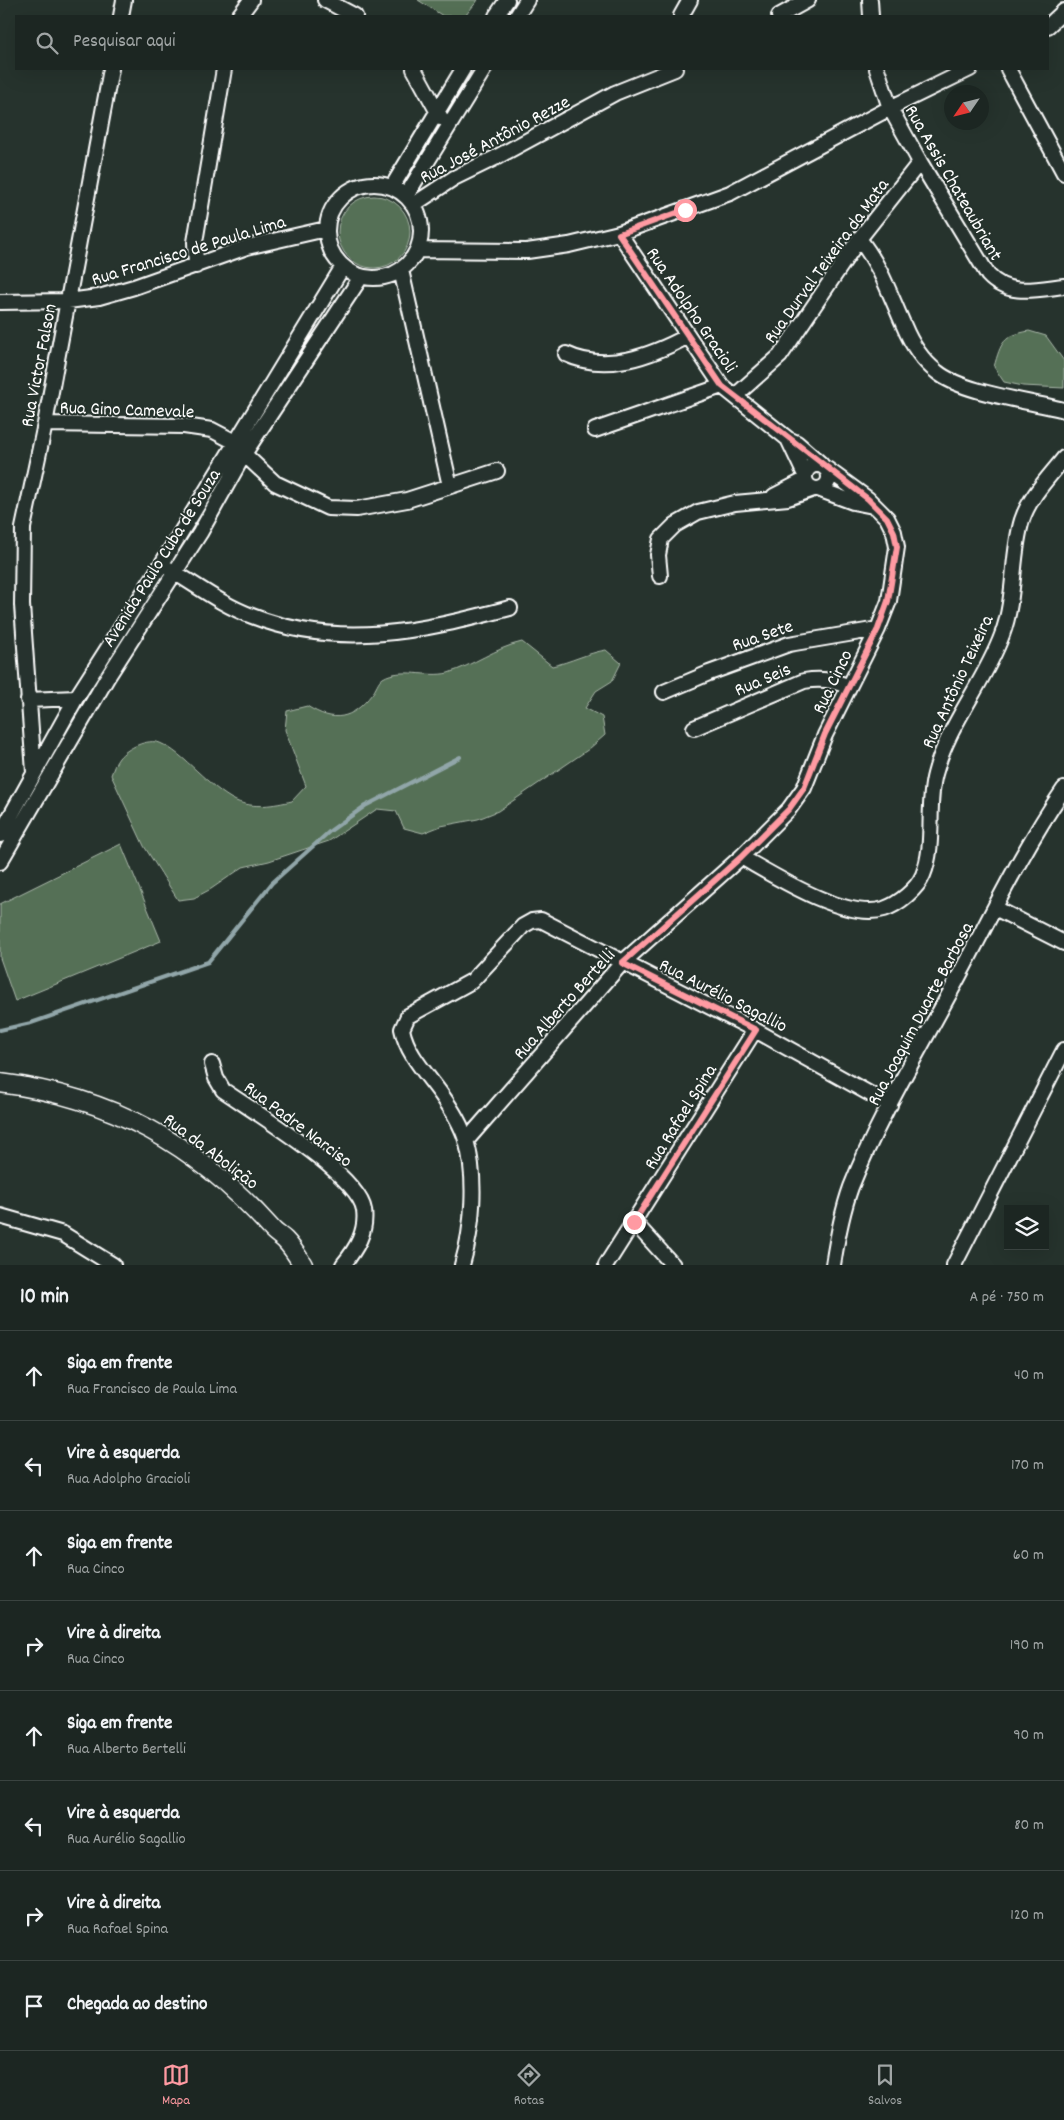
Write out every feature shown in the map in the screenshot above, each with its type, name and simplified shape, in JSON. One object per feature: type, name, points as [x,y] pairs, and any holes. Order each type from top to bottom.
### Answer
[{"type":"main road","name":"Rua da Abolição","points":[[0,1083],[76,1097],[134,1121],[164,1138],[218,1177],[253,1208],[274,1232],[286,1241],[303,1265]]},
{"type":"main road","name":"Rua da Abolição","points":[[274,1232],[291,1265]]},
{"type":"street","points":[[121,15],[124,0]]},
{"type":"street","points":[[240,15],[250,0]]},
{"type":"street","points":[[325,0],[353,15]]},
{"type":"street","points":[[497,15],[507,0]]},
{"type":"street","points":[[518,15],[527,0]]},
{"type":"street","points":[[682,15],[690,0]]},
{"type":"street","points":[[781,15],[808,0]]},
{"type":"street","points":[[870,0],[871,15]]},
{"type":"street","points":[[1049,26],[1064,11]]},
{"type":"street","points":[[1049,27],[1064,21]]},
{"type":"street","name":"Rua Victor Falson","points":[[34,772],[22,604],[23,537],[111,70]]},
{"type":"street","points":[[196,266],[195,242],[224,70]]},
{"type":"street","points":[[415,70],[436,112],[447,128]]},
{"type":"street","points":[[392,187],[462,70]]},
{"type":"street","points":[[409,201],[447,128],[483,70]]},
{"type":"street","points":[[614,93],[644,70]]},
{"type":"street","name":"Rua José Antônio Rezze","points":[[409,201],[495,158],[614,93],[672,70]]},
{"type":"street","name":"Rua Assis Chateaubriant","points":[[877,70],[890,108],[988,275],[995,283],[1012,290],[1064,286]]},
{"type":"street","points":[[418,250],[527,250],[569,245],[619,234],[730,193],[890,108],[968,70]]},
{"type":"street","points":[[1009,70],[1064,172]]},
{"type":"street","name":"Rua Durval Teixeira da Mata","points":[[735,396],[780,356],[859,239],[920,162]]},
{"type":"street","points":[[377,184],[392,187],[409,201],[420,227],[418,250],[411,261],[401,270],[389,276],[375,279],[361,277],[342,268],[332,253],[326,229],[329,214],[337,201],[348,191],[362,185],[377,184]]},
{"type":"street","name":"Rua Francisco de Paula Lima","points":[[0,302],[68,301],[99,297],[196,266],[247,247],[326,229]]},
{"type":"street","name":"Rua Adolpho Gracioli","points":[[619,234],[722,386],[797,443],[824,467]]},
{"type":"street","points":[[859,239],[873,256],[885,278],[907,333],[923,358],[937,373],[955,383],[982,391],[1064,410]]},
{"type":"street","name":"Avenida Paulo Cuba de Souza","points":[[0,835],[76,698],[161,565],[342,268]]},
{"type":"street","points":[[401,270],[450,486]]},
{"type":"street","name":"Avenida Paulo Cuba de Souza","points":[[0,862],[107,678],[175,573],[244,454],[361,277]]},
{"type":"street","points":[[566,354],[579,360],[597,364],[622,361],[652,353],[688,336]]},
{"type":"street","points":[[595,430],[722,386]]},
{"type":"street","name":"Rua Gino Camevale","points":[[45,424],[184,426],[212,430],[235,442]]},
{"type":"street","name":"Rua Adolpho Gracioli","points":[[788,438],[811,483]]},
{"type":"street","points":[[235,442],[244,454],[275,483],[328,508],[357,509],[407,500],[497,471]]},
{"type":"street","name":"Rua Antônio Teixeira","points":[[741,857],[801,890],[836,905],[866,910],[884,909],[902,899],[916,887],[928,861],[930,800],[935,774],[949,735],[991,660],[1002,635],[1009,612],[1022,521],[1038,490],[1064,458]]},
{"type":"street","points":[[660,576],[658,555],[661,539],[675,525],[698,512],[714,507],[764,500],[811,483],[828,482],[824,467],[812,465],[811,483]]},
{"type":"street","name":"Rua Cinco","points":[[741,857],[789,809],[804,788],[848,686],[878,629],[888,601],[897,547],[894,532],[887,518],[862,494],[824,467]]},
{"type":"street","points":[[811,483],[853,502],[873,506]]},
{"type":"street","points":[[161,565],[221,602],[252,616],[296,629],[337,636],[376,635],[426,629],[510,608]]},
{"type":"street","name":"Rua Sete","points":[[664,692],[709,673],[789,644],[878,629]]},
{"type":"street","name":"Rua Seis","points":[[694,728],[804,681],[818,678],[829,679],[848,686]]},
{"type":"street","points":[[28,700],[76,698]]},
{"type":"street","name":"Rua Joaquim Duarte Barbosa","points":[[833,1265],[842,1217],[851,1187],[890,1105],[995,908],[1051,808],[1064,789]]},
{"type":"street","name":"Rua Alberto Bertelli","points":[[466,1141],[622,963],[741,857]]},
{"type":"street","points":[[995,908],[1064,943]]},
{"type":"street","name":"Rua Aurélio Sagallio","points":[[466,1141],[453,1111],[407,1048],[402,1029],[404,1020],[472,981],[523,926],[532,921],[541,920],[576,936],[622,963],[756,1030],[890,1105]]},
{"type":"street","name":"Rua Rafael Spina","points":[[606,1265],[756,1030]]},
{"type":"street","points":[[954,1265],[1064,1050]]},
{"type":"street","name":"Rua Padre Narciso","points":[[212,1064],[216,1078],[223,1090],[322,1160],[346,1180],[357,1194],[364,1209],[363,1232],[355,1250],[343,1265]]},
{"type":"street","points":[[462,1265],[468,1244],[473,1205],[466,1141]]},
{"type":"street","points":[[0,1216],[63,1234],[113,1265]]},
{"type":"street","points":[[634,1222],[672,1265]]},
{"type":"green space","points":[[418,0],[478,0],[466,15],[441,15]]},
{"type":"green space","points":[[374,196],[388,199],[400,206],[407,218],[410,232],[407,246],[400,258],[388,265],[374,268],[360,265],[348,258],[341,246],[338,232],[341,218],[348,206],[360,199]]},
{"type":"green space","points":[[1029,331],[1046,336],[1064,361],[1064,388],[1023,386],[1004,382],[994,367],[1004,342],[1014,335]]},
{"type":"green space","points":[[522,642],[552,666],[606,650],[621,663],[612,681],[596,691],[585,708],[602,717],[605,735],[589,749],[498,811],[478,819],[441,826],[423,833],[404,828],[396,811],[377,809],[329,841],[269,861],[243,867],[194,898],[178,900],[144,846],[111,775],[118,760],[127,751],[144,743],[155,742],[178,754],[216,788],[236,801],[257,806],[292,801],[306,786],[285,730],[287,711],[307,706],[334,717],[350,714],[365,703],[381,679],[390,675],[398,673],[448,673],[503,648]]},
{"type":"green space","points":[[121,844],[161,941],[15,1001],[0,958],[0,904]]},
{"type":"waterway","points":[[0,1030],[31,1023],[208,962],[272,883],[330,831],[365,806],[460,757]]},
{"type":"route","points":[[634,1222],[756,1030],[622,963],[741,857],[789,809],[804,788],[825,734],[878,629],[888,601],[897,547],[894,532],[887,518],[868,499],[820,464],[804,448],[788,438],[722,386],[619,234],[685,210]]}]
